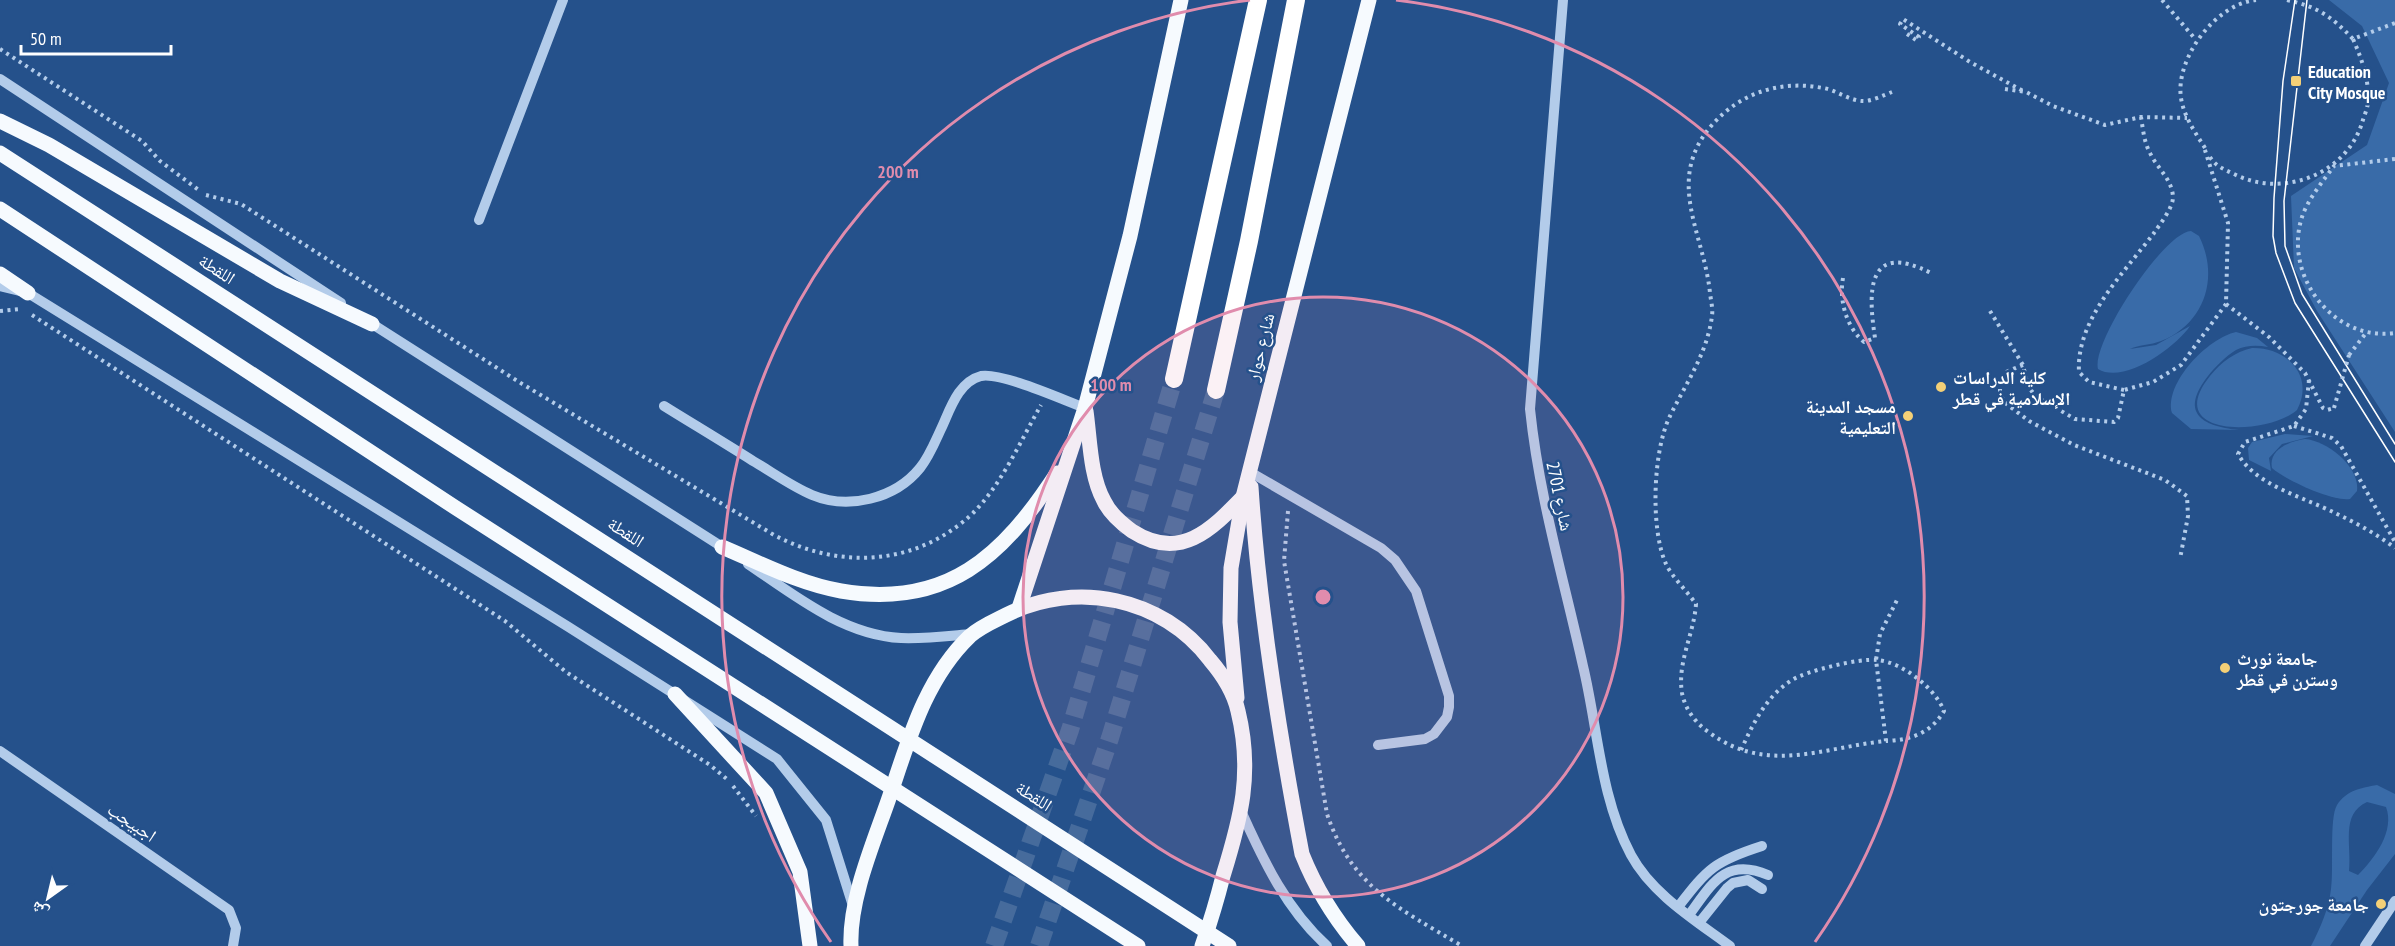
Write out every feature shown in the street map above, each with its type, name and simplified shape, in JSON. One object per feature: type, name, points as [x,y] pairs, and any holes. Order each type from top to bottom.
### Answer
[{"type":"highway","points":[[1173,380],[1258,0]]},
{"type":"highway","name":"شارع حوار","points":[[1216,390],[1249,241],[1296,0]]},
{"type":"main road","points":[[1019,608],[1085,408],[1130,236],[1181,0]]},
{"type":"main road","name":"شارع حوار","points":[[1238,710],[1230,622],[1231,568],[1243,497],[1369,0]]},
{"type":"main road","points":[[0,121],[49,145],[280,281],[372,324]]},
{"type":"main road","name":"اللقطة","points":[[0,153],[909,737],[1229,946]]},
{"type":"main road","points":[[0,208],[456,508],[1138,946]]},
{"type":"main road","points":[[0,274],[28,293]]},
{"type":"main road","points":[[1085,408],[1097,484],[1104,502],[1118,521],[1139,535],[1163,543],[1187,542],[1208,530],[1243,497]]},
{"type":"main road","points":[[722,547],[797,578],[840,591],[884,595],[919,590],[952,580],[983,562],[1008,538],[1039,501],[1068,455]]},
{"type":"main road","points":[[1250,472],[1255,550],[1263,609],[1302,854],[1315,886],[1333,916],[1358,946]]},
{"type":"main road","points":[[851,946],[854,912],[909,737],[924,700],[945,665],[971,634],[1019,608],[1056,598],[1095,596],[1141,608],[1167,620],[1198,644],[1222,675],[1238,710],[1246,760],[1242,813],[1202,946]]},
{"type":"main road","points":[[675,694],[766,793],[800,872],[810,946]]},
{"type":"street","points":[[479,220],[563,0]]},
{"type":"street","name":"شارع 2701","points":[[1563,0],[1530,409],[1535,454],[1555,553],[1584,667],[1601,762],[1618,827],[1631,856],[1651,882],[1678,907],[1730,946]]},
{"type":"street","points":[[0,79],[372,324],[837,621],[870,633],[902,638],[971,634]]},
{"type":"street","points":[[0,286],[28,293],[777,759],[826,820],[854,912]]},
{"type":"street","points":[[664,406],[799,489],[830,501],[847,502],[879,497],[900,486],[918,470],[927,458],[958,395],[972,380],[992,376],[1085,408]]},
{"type":"street","points":[[1250,472],[1381,548],[1395,560],[1416,591],[1449,696],[1447,717],[1434,734],[1425,739],[1378,745]]},
{"type":"street","name":"اجبيجب","points":[[0,751],[214,897],[229,910],[236,928],[233,946]]},
{"type":"street","points":[[1242,813],[1283,894],[1311,932],[1327,946]]},
{"type":"street","points":[[1678,907],[1711,867],[1731,856],[1762,846]]},
{"type":"street","points":[[1689,915],[1712,884],[1727,872],[1746,868],[1768,875]]},
{"type":"street","points":[[1699,922],[1733,883],[1748,880],[1756,883],[1762,889]]},
{"type":"street","points":[[2365,946],[2395,901]]},
{"type":"path","points":[[2162,0],[2196,40]]},
{"type":"path","points":[[2256,0],[2250,0],[2223,15],[2196,40],[2185,62],[2181,96],[2187,118],[2214,164],[2253,183],[2297,183],[2334,166],[2395,159]]},
{"type":"path","points":[[2287,0],[2306,4],[2333,18],[2353,39],[2366,68],[2368,102],[2358,137],[2334,166],[2302,216],[2297,245],[2302,273],[2316,299],[2337,319],[2367,333],[2395,333]]},
{"type":"path","points":[[1907,34],[1916,40],[1918,37],[1900,24],[1903,19],[1970,62],[2026,92],[2053,106],[2105,125],[2141,117],[2187,118]]},
{"type":"path","points":[[2353,39],[2395,23]]},
{"type":"path","points":[[0,49],[142,141],[160,161],[205,194],[241,204],[519,382],[798,548],[839,558],[873,558],[902,553],[942,536],[974,512],[991,491],[1048,394]]},
{"type":"path","points":[[1741,750],[1758,715],[1778,691],[1793,679],[1828,667],[1876,660],[1914,677],[1939,699],[1944,711],[1936,725],[1913,737],[1791,757],[1741,750],[1720,741],[1702,728],[1688,711],[1682,694],[1683,658],[1695,625],[1696,604],[1666,565],[1658,524],[1656,479],[1660,450],[1669,418],[1702,357],[1713,315],[1708,277],[1690,209],[1687,188],[1690,164],[1697,147],[1712,125],[1729,110],[1762,89],[1789,84],[1825,88],[1863,102],[1892,92]]},
{"type":"path","points":[[2005,89],[2026,92]]},
{"type":"path","points":[[2141,117],[2148,148],[2170,182],[2173,199],[2162,223],[2114,282],[2089,327],[2079,350],[2079,372],[2089,382],[2124,390],[2153,382],[2181,365],[2226,304],[2228,223],[2204,147]]},
{"type":"path","points":[[1843,278],[1840,293],[1846,315],[1856,335],[1864,342],[1875,339],[1870,290],[1878,273],[1889,264],[1901,262],[1931,273]]},
{"type":"path","points":[[2226,304],[2269,337],[2309,380],[2323,408],[2334,408],[2349,355],[2367,333]]},
{"type":"path","points":[[0,311],[17,308],[29,314],[505,621],[566,672],[710,765],[732,785],[763,826]]},
{"type":"path","points":[[1990,311],[2023,365],[2028,387],[2037,397],[2075,419],[2114,422],[2118,418],[2124,390]]},
{"type":"path","points":[[2023,365],[2008,371],[2000,379],[2000,392],[2004,402],[2029,421],[2074,445],[2165,480],[2187,496],[2188,516],[2180,559]]},
{"type":"path","points":[[2294,426],[2306,409],[2309,380]]},
{"type":"path","points":[[2395,542],[2341,446],[2332,438],[2294,426],[2245,442],[2238,454],[2245,466],[2285,490],[2344,518],[2395,548]]},
{"type":"path","points":[[1290,495],[1284,561],[1307,706],[1332,831],[1345,857],[1374,890],[1462,946]]},
{"type":"path","points":[[1886,741],[1876,660],[1880,634],[1898,598]]},
{"type":"shaded area","points":[[2329,0],[2395,0],[2395,432],[2317,311],[2294,268],[2291,196],[2367,145],[2389,83],[2362,26]]},
{"type":"shaded area","points":[[2191,231],[2199,236],[2205,252],[2208,283],[2204,298],[2188,323],[2176,333],[2161,341],[2130,349],[2156,345],[2190,326],[2162,353],[2135,368],[2109,373],[2098,369],[2099,356],[2106,337],[2132,291],[2164,249],[2179,236]]},
{"type":"shaded area","points":[[2236,332],[2257,338],[2268,347],[2244,347],[2225,358],[2200,388],[2195,408],[2198,415],[2205,421],[2239,430],[2191,429],[2172,413],[2171,401],[2181,376],[2201,352],[2225,336]]},
{"type":"shaded area","points":[[2252,348],[2276,352],[2294,366],[2300,375],[2302,386],[2302,398],[2297,410],[2282,419],[2263,425],[2223,426],[2208,421],[2198,411],[2198,396],[2210,376],[2229,358]]},
{"type":"shaded area","points":[[2285,434],[2313,436],[2282,444],[2269,458],[2271,471],[2249,460],[2248,448],[2252,442]]},
{"type":"shaded area","points":[[2305,439],[2332,450],[2348,465],[2357,482],[2357,491],[2350,499],[2332,497],[2310,489],[2272,468],[2272,461],[2277,451],[2287,444]]},
{"type":"shaded area","points":[[2377,785],[2395,794],[2395,854],[2367,890],[2330,946],[2311,946],[2324,918],[2330,896],[2332,832],[2337,805],[2350,793]],"holes":[[[2367,802],[2386,807],[2388,825],[2382,844],[2358,875],[2349,871],[2349,832],[2353,814]]]},
{"type":"tunnel","points":[[994,946],[1070,730],[1174,379]]},
{"type":"tunnel","points":[[1039,946],[1110,738],[1216,390]]},
{"type":"tram line","points":[[2295,0],[2283,81],[2274,198],[2273,236],[2276,253],[2295,303],[2395,462]]},
{"type":"tram line","points":[[2307,0],[2284,201],[2285,246],[2302,294],[2395,444]]},
{"type":"place","name":"Education City Mosque","points":[[2296,81]]},
{"type":"place","name":"كلية الدراسات الإسلامية في قطر","points":[[1941,387]]},
{"type":"place","name":"مسجد المدينة التعليمية","points":[[1908,416]]},
{"type":"place","name":"جامعة نورث وسترن في قطر","points":[[2225,668]]},
{"type":"place","name":"جامعة جورجتون","points":[[2381,904]]}]
